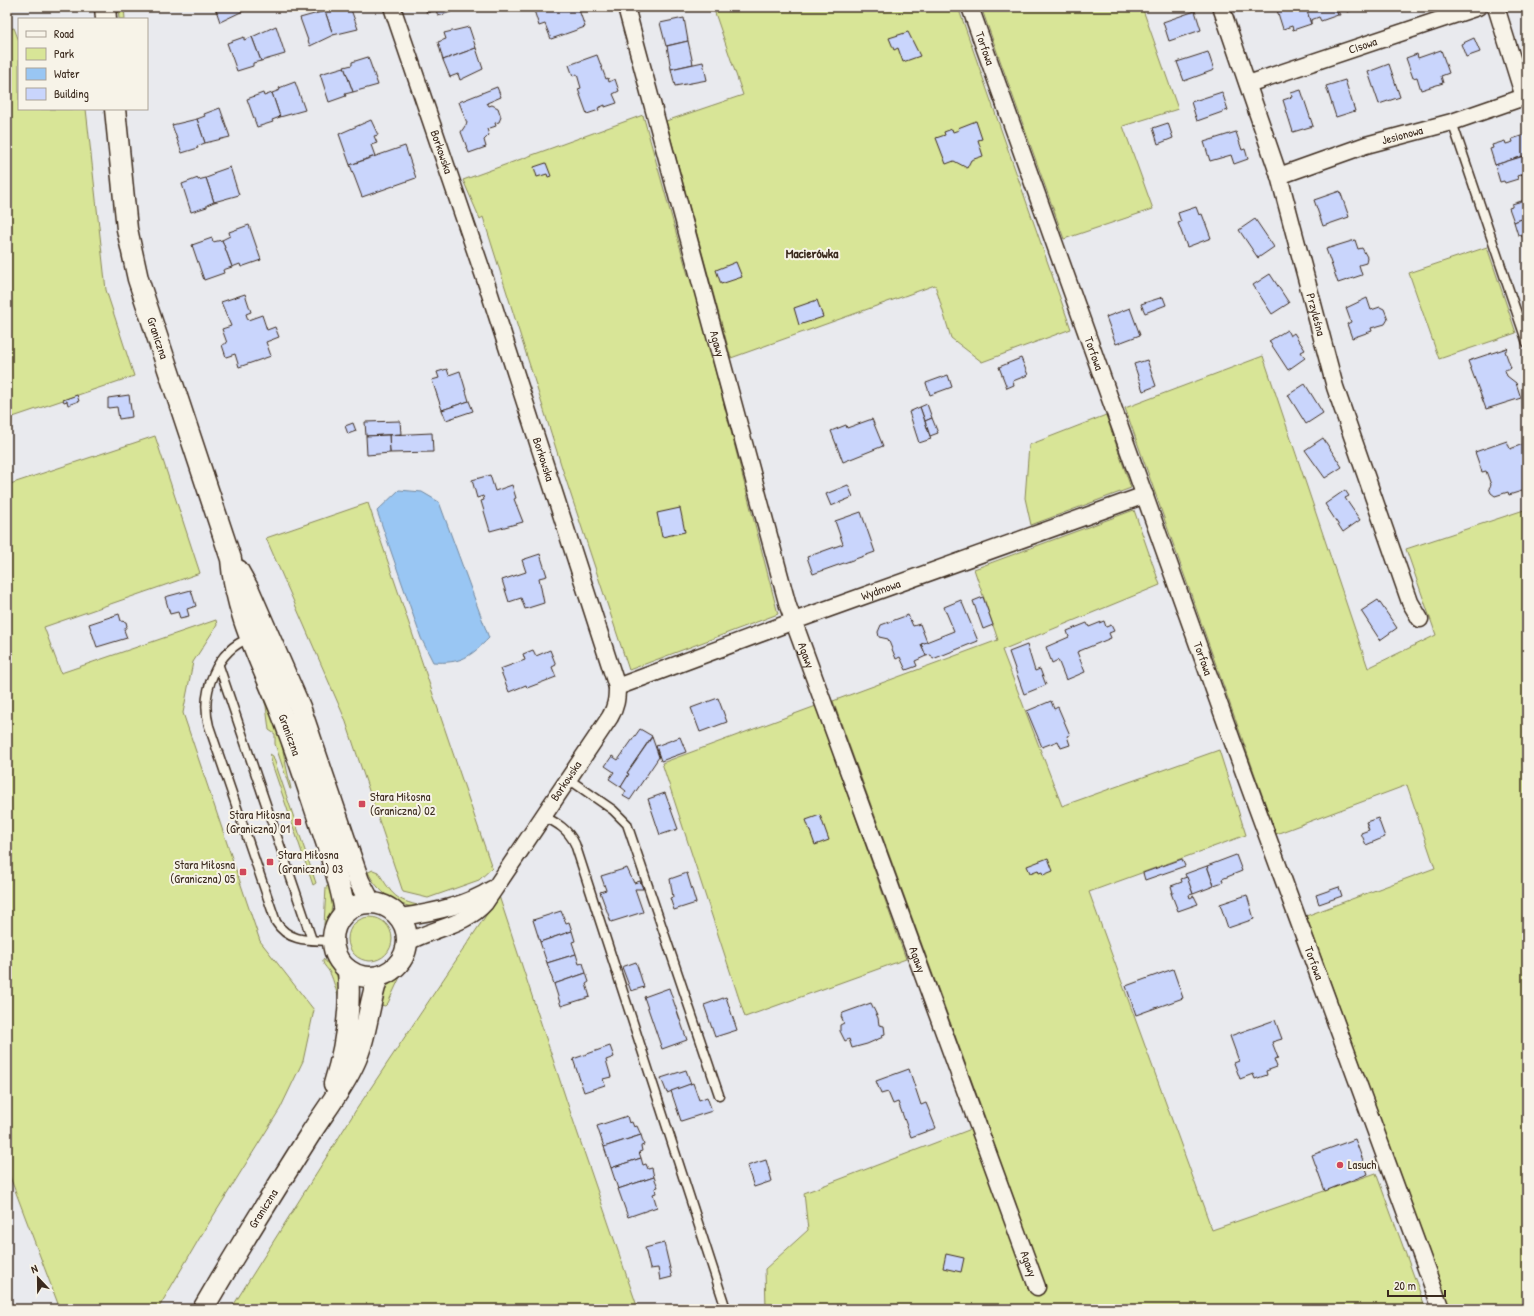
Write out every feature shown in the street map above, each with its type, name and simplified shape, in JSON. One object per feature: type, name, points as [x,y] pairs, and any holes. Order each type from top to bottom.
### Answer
[{"type":"street","points":[[105,7],[106,18]]},
{"type":"street","name":"Borkowska","points":[[392,7],[487,285],[616,687],[616,704],[614,711],[567,778],[485,903],[470,916],[426,933],[408,942]]},
{"type":"street","name":"Agawy","points":[[626,7],[788,606],[1037,1287]]},
{"type":"street","name":"Torfowa","points":[[970,7],[1232,740],[1441,1309]]},
{"type":"street","name":"Przyleśna","points":[[1221,7],[1279,176],[1329,368],[1410,602],[1420,619]]},
{"type":"street","name":"Cisowa","points":[[1248,84],[1478,7]]},
{"type":"street","points":[[1496,7],[1526,97]]},
{"type":"street","name":"Jesionowa","points":[[1279,176],[1366,145],[1452,122],[1526,97]]},
{"type":"street","name":"Graniczna","points":[[115,110],[127,229],[138,279],[231,559],[247,585],[259,637],[339,883],[345,912]]},
{"type":"street","name":"Wydmowa","points":[[616,687],[794,621],[1145,495]]},
{"type":"street","name":"Graniczna","points":[[259,637],[305,719],[358,877],[370,902]]},
{"type":"street","points":[[400,918],[432,912],[462,902],[494,888]]},
{"type":"street","points":[[370,902],[387,906],[400,918],[406,929],[408,942],[405,954],[399,964],[389,972],[378,977],[365,977],[348,970],[339,960],[333,941],[335,928],[345,912],[357,905],[370,902]]},
{"type":"street","name":"Graniczna","points":[[325,1109],[337,1076],[347,1032],[349,1006],[348,970]]},
{"type":"street","name":"Graniczna","points":[[203,1309],[234,1254],[325,1109],[342,1088],[357,1058],[363,1038],[371,997],[378,977]]},
{"type":"lane","points":[[1452,122],[1527,343]]},
{"type":"lane","points":[[259,637],[234,645],[218,666],[207,692],[207,720],[274,918],[282,930],[290,936],[300,940],[333,941]]},
{"type":"lane","points":[[218,666],[312,940]]},
{"type":"lane","points":[[567,778],[613,810],[627,824],[719,1095]]},
{"type":"lane","points":[[543,816],[557,823],[567,832],[575,844],[726,1309]]},
{"type":"green space","points":[[118,7],[124,7],[125,18],[119,18]]},
{"type":"green space","points":[[634,7],[657,7],[635,13]]},
{"type":"green space","points":[[713,7],[958,7],[1071,329],[982,362],[951,338],[935,285],[731,358],[666,121],[743,95]]},
{"type":"green space","points":[[981,7],[1142,7],[1178,109],[1123,126],[1153,209],[1064,239]]},
{"type":"green space","points":[[14,28],[18,38],[18,110],[86,110],[106,290],[134,376],[7,419],[7,30]]},
{"type":"green space","points":[[643,115],[688,275],[693,284],[778,614],[629,670],[564,474],[483,217],[480,219],[463,180]]},
{"type":"green space","points":[[1487,247],[1516,333],[1439,359],[1409,273]]},
{"type":"green space","points":[[1263,356],[1368,668],[1436,635],[1406,549],[1527,509],[1527,1309],[1450,1309],[1306,916],[1435,868],[1407,785],[1276,834],[1125,408]]},
{"type":"green space","points":[[1106,415],[1131,488],[1031,525],[1025,498],[1029,445]]},
{"type":"green space","points":[[155,436],[200,573],[44,627],[61,673],[216,620],[217,625],[193,662],[183,713],[260,941],[314,1010],[303,1061],[280,1109],[199,1239],[158,1309],[60,1309],[7,1169],[7,485]]},
{"type":"green space","points":[[368,503],[492,868],[479,880],[428,898],[403,892],[345,719],[266,538]]},
{"type":"green space","points":[[1134,510],[1160,585],[1002,650],[1062,806],[1219,750],[1246,835],[1089,892],[1212,1230],[1376,1173],[1426,1309],[766,1309],[765,1269],[808,1230],[804,1193],[987,1123],[833,701],[998,640],[974,569]]},
{"type":"green space","points":[[251,663],[279,732],[291,789],[275,744],[275,734],[269,730],[266,706]]},
{"type":"green space","points":[[816,706],[906,959],[745,1017],[662,763]]},
{"type":"green space","points":[[270,754],[273,756],[316,883],[313,885],[272,764]]},
{"type":"green space","points":[[373,870],[378,872],[391,891],[400,899],[422,906],[414,907],[405,905],[390,898],[372,879],[368,872]]},
{"type":"green space","points":[[332,884],[333,900],[331,911],[330,916],[324,925],[326,887]]},
{"type":"green space","points":[[499,896],[570,1111],[638,1309],[231,1309],[356,1110]]},
{"type":"green space","points":[[370,917],[382,921],[388,927],[392,939],[388,951],[382,957],[370,961],[358,957],[352,951],[348,939],[352,927],[358,921]]},
{"type":"green space","points":[[323,959],[332,968],[337,976],[339,998],[329,971],[324,964]]},
{"type":"green space","points":[[399,976],[400,977],[388,1003],[385,1006],[377,1004],[385,988]]},
{"type":"water","points":[[399,490],[422,492],[439,502],[489,638],[476,650],[464,658],[451,662],[433,662],[421,638],[377,511]]},
{"type":"building","points":[[215,7],[242,7],[243,11],[220,22]]},
{"type":"building","points":[[242,7],[262,7],[243,11]]},
{"type":"building","points":[[332,7],[350,7],[358,29],[333,35],[325,11],[333,9]]},
{"type":"building","points":[[424,7],[457,7],[450,9],[451,12],[438,16],[436,10],[427,13]]},
{"type":"building","points":[[533,7],[578,7],[585,27],[551,39],[545,24],[539,26]]},
{"type":"building","points":[[1276,7],[1306,7],[1311,24],[1293,30],[1292,26],[1283,29]]},
{"type":"building","points":[[1306,7],[1335,7],[1338,15],[1321,21],[1319,17],[1311,20],[1311,24]]},
{"type":"building","points":[[1335,7],[1362,7],[1347,12],[1346,8],[1338,11],[1340,15],[1338,15]]},
{"type":"building","points":[[325,11],[333,35],[310,46],[300,18]]},
{"type":"building","points":[[1195,11],[1201,30],[1169,41],[1163,22]]},
{"type":"building","points":[[684,18],[688,41],[666,46],[660,23]]},
{"type":"building","points":[[276,26],[285,54],[261,61],[252,37]]},
{"type":"building","points":[[469,27],[476,48],[443,60],[438,42],[446,39],[444,33]]},
{"type":"building","points":[[908,32],[920,56],[903,62],[898,48],[894,50],[889,38]]},
{"type":"building","points":[[244,37],[244,40],[252,37],[261,61],[253,63],[253,66],[237,71],[227,43]]},
{"type":"building","points":[[1474,38],[1480,52],[1466,57],[1461,44]]},
{"type":"building","points":[[688,41],[693,64],[671,69],[667,46]]},
{"type":"building","points":[[476,48],[483,69],[460,80],[458,74],[450,77],[443,60]]},
{"type":"building","points":[[1441,50],[1449,73],[1441,76],[1443,83],[1421,90],[1417,77],[1413,78],[1406,58],[1417,54],[1418,58]]},
{"type":"building","points":[[1208,52],[1214,70],[1184,81],[1177,62]]},
{"type":"building","points":[[597,55],[606,79],[608,78],[609,82],[615,79],[619,91],[613,94],[617,103],[605,107],[605,105],[598,108],[599,110],[587,114],[578,89],[581,88],[577,74],[573,76],[569,65]]},
{"type":"building","points":[[368,57],[378,85],[353,92],[344,67],[352,65],[352,62]]},
{"type":"building","points":[[703,62],[707,80],[675,86],[671,69]]},
{"type":"building","points":[[1389,64],[1400,97],[1379,104],[1368,72]]},
{"type":"building","points":[[344,67],[353,92],[345,94],[346,96],[329,102],[320,74]]},
{"type":"building","points":[[1345,80],[1355,111],[1336,117],[1326,86]]},
{"type":"building","points":[[295,82],[305,110],[280,117],[272,93],[280,90],[279,88]]},
{"type":"building","points":[[497,87],[501,97],[487,103],[489,106],[492,105],[498,108],[501,117],[499,122],[495,123],[496,126],[487,129],[489,135],[484,140],[486,147],[469,153],[461,132],[467,123],[459,102]]},
{"type":"building","points":[[1301,90],[1313,126],[1293,132],[1283,100],[1292,97],[1291,93]]},
{"type":"building","points":[[1222,92],[1228,110],[1197,121],[1191,102]]},
{"type":"building","points":[[263,93],[264,96],[272,93],[280,117],[272,120],[273,122],[257,127],[247,99]]},
{"type":"building","points":[[220,108],[230,137],[205,143],[197,119],[205,116],[204,114]]},
{"type":"building","points":[[197,119],[205,143],[197,146],[198,148],[182,153],[172,125]]},
{"type":"building","points":[[371,120],[378,135],[374,136],[377,143],[371,145],[375,156],[350,165],[339,134]]},
{"type":"building","points":[[976,121],[982,139],[978,140],[983,156],[971,160],[967,168],[954,161],[946,164],[936,138],[945,135],[944,132],[952,129],[953,132],[959,130],[958,128]]},
{"type":"building","points":[[1168,123],[1173,138],[1158,144],[1153,128]]},
{"type":"building","points":[[1236,132],[1242,150],[1245,149],[1248,159],[1234,164],[1231,155],[1210,161],[1204,142]]},
{"type":"building","points":[[1527,134],[1527,155],[1495,165],[1490,149],[1493,148],[1492,145],[1505,141],[1506,144],[1513,142],[1512,139]]},
{"type":"building","points":[[405,146],[416,178],[362,197],[350,165]]},
{"type":"building","points":[[1527,155],[1527,176],[1524,177],[1523,174],[1517,176],[1518,179],[1505,183],[1504,181],[1500,182],[1495,165]]},
{"type":"building","points":[[546,163],[551,176],[548,177],[547,174],[537,177],[534,167]]},
{"type":"building","points":[[230,167],[239,195],[214,202],[206,178],[214,175],[213,173]]},
{"type":"building","points":[[198,178],[198,180],[206,178],[214,202],[207,205],[207,207],[191,212],[182,184]]},
{"type":"building","points":[[1340,191],[1349,217],[1323,226],[1314,200]]},
{"type":"building","points":[[1525,200],[1527,202],[1527,217],[1514,222],[1509,208],[1512,207],[1512,204]]},
{"type":"building","points":[[1196,207],[1199,215],[1202,214],[1211,238],[1187,247],[1178,223],[1181,222],[1178,213]]},
{"type":"building","points":[[1527,217],[1527,235],[1522,237],[1522,234],[1518,235],[1514,222]]},
{"type":"building","points":[[1255,219],[1274,247],[1258,258],[1239,230]]},
{"type":"building","points":[[249,225],[261,260],[241,267],[240,264],[232,267],[222,240],[230,236],[229,232]]},
{"type":"building","points":[[212,238],[213,242],[222,240],[232,267],[223,270],[224,273],[204,280],[192,245]]},
{"type":"building","points":[[1355,240],[1358,249],[1362,248],[1367,257],[1366,263],[1359,265],[1362,275],[1338,283],[1326,249]]},
{"type":"building","points":[[736,262],[742,277],[721,284],[716,270]]},
{"type":"building","points":[[1270,274],[1289,303],[1272,314],[1253,285]]},
{"type":"building","points":[[245,294],[251,312],[246,314],[248,320],[262,315],[267,330],[275,327],[279,337],[266,342],[271,356],[239,367],[235,354],[226,357],[222,345],[227,343],[222,329],[231,326],[221,302]]},
{"type":"building","points":[[1163,297],[1166,305],[1145,313],[1141,304]]},
{"type":"building","points":[[1367,298],[1371,310],[1380,307],[1384,309],[1388,319],[1385,324],[1371,328],[1372,331],[1352,338],[1347,324],[1351,322],[1346,308]]},
{"type":"building","points":[[817,300],[823,317],[799,325],[794,308]]},
{"type":"building","points":[[1130,308],[1140,335],[1116,344],[1106,317]]},
{"type":"building","points":[[1287,330],[1290,336],[1294,333],[1305,350],[1301,352],[1305,358],[1288,370],[1269,341]]},
{"type":"building","points":[[1507,348],[1508,349],[1505,351],[1511,368],[1505,370],[1507,376],[1516,383],[1521,398],[1486,409],[1468,361]]},
{"type":"building","points":[[1021,358],[1028,375],[1013,381],[1014,385],[1007,388],[999,367]]},
{"type":"building","points":[[1147,360],[1156,386],[1143,391],[1134,364]]},
{"type":"building","points":[[447,369],[449,375],[460,371],[469,401],[442,410],[432,380],[439,378],[437,372]]},
{"type":"building","points":[[948,375],[952,387],[930,395],[926,383]]},
{"type":"building","points":[[1305,384],[1323,413],[1306,424],[1288,395]]},
{"type":"building","points":[[77,395],[79,401],[68,405],[67,401],[64,402],[63,400]]},
{"type":"building","points":[[129,395],[132,417],[119,419],[117,407],[108,408],[108,398]]},
{"type":"building","points":[[469,401],[473,411],[446,420],[442,410]]},
{"type":"building","points":[[927,404],[932,418],[925,421],[920,407]]},
{"type":"building","points":[[920,407],[931,439],[919,443],[909,412]]},
{"type":"building","points":[[932,418],[938,433],[930,436],[925,421]]},
{"type":"building","points":[[872,419],[883,446],[843,462],[831,431],[846,425],[847,428]]},
{"type":"building","points":[[400,421],[401,434],[366,436],[365,422]]},
{"type":"building","points":[[353,423],[356,431],[348,434],[345,426]]},
{"type":"building","points":[[432,433],[433,452],[390,453],[389,435]]},
{"type":"building","points":[[389,435],[390,453],[367,455],[366,436]]},
{"type":"building","points":[[1323,438],[1342,467],[1325,478],[1305,450]]},
{"type":"building","points":[[1507,441],[1510,449],[1523,444],[1527,454],[1527,485],[1524,486],[1525,490],[1509,495],[1508,492],[1495,496],[1491,493],[1489,488],[1491,485],[1486,471],[1482,472],[1475,452]]},
{"type":"building","points":[[490,475],[495,491],[512,485],[516,498],[514,499],[523,522],[490,531],[481,501],[484,500],[483,496],[477,498],[472,480]]},
{"type":"building","points":[[848,485],[853,497],[831,506],[826,494]]},
{"type":"building","points":[[1345,490],[1349,496],[1345,498],[1360,520],[1343,532],[1325,504]]},
{"type":"building","points":[[680,508],[685,532],[662,537],[657,513]]},
{"type":"building","points":[[861,512],[875,552],[813,574],[807,557],[843,544],[835,521]]},
{"type":"building","points":[[540,554],[547,576],[539,578],[544,603],[525,609],[521,598],[509,602],[502,580],[526,572],[522,560]]},
{"type":"building","points":[[191,590],[196,606],[187,609],[189,616],[180,618],[178,612],[170,614],[165,597]]},
{"type":"building","points":[[983,597],[993,625],[983,629],[973,601]]},
{"type":"building","points":[[961,600],[978,641],[933,659],[931,655],[926,656],[921,644],[954,631],[944,607]]},
{"type":"building","points":[[1378,600],[1397,628],[1380,640],[1361,611]]},
{"type":"building","points":[[119,614],[121,621],[126,622],[127,626],[124,630],[127,638],[97,647],[89,624]]},
{"type":"building","points":[[908,615],[913,626],[920,624],[927,642],[921,644],[926,656],[915,661],[917,666],[906,670],[900,657],[896,659],[888,639],[879,637],[878,632],[881,625]]},
{"type":"building","points":[[1104,621],[1106,627],[1111,625],[1114,631],[1109,633],[1111,638],[1077,652],[1085,672],[1066,680],[1058,660],[1052,663],[1046,647],[1069,637],[1067,631],[1087,623],[1089,627]]},
{"type":"building","points":[[1027,645],[1035,671],[1040,669],[1046,685],[1024,694],[1009,652]]},
{"type":"building","points":[[533,650],[536,656],[550,650],[556,665],[552,667],[556,677],[527,688],[526,685],[509,692],[500,669],[525,660],[523,654]]},
{"type":"building","points":[[718,698],[727,722],[700,732],[691,708]]},
{"type":"building","points":[[1051,701],[1054,709],[1058,707],[1070,735],[1067,736],[1070,745],[1061,748],[1058,741],[1042,747],[1027,711]]},
{"type":"building","points":[[640,729],[652,736],[627,773],[629,774],[621,787],[609,779],[614,772],[605,766],[612,756],[618,760]]},
{"type":"building","points":[[652,737],[659,757],[630,800],[623,796],[626,791],[621,787],[629,774],[627,773]]},
{"type":"building","points":[[680,737],[686,752],[661,761],[656,746]]},
{"type":"building","points":[[665,793],[678,829],[660,835],[648,799]]},
{"type":"building","points":[[820,815],[829,840],[815,845],[806,820]]},
{"type":"building","points":[[1378,818],[1385,837],[1366,845],[1361,833],[1369,830],[1366,822]]},
{"type":"building","points":[[1236,855],[1242,871],[1222,879],[1223,882],[1214,885],[1207,866]]},
{"type":"building","points":[[1048,858],[1053,871],[1043,875],[1042,872],[1039,873],[1038,870],[1030,873],[1027,866]]},
{"type":"building","points":[[1182,859],[1185,866],[1145,880],[1143,873]]},
{"type":"building","points":[[1207,866],[1214,886],[1193,894],[1185,874]]},
{"type":"building","points":[[627,868],[634,883],[640,881],[643,889],[635,889],[643,912],[611,922],[600,892],[606,890],[601,876]]},
{"type":"building","points":[[687,873],[696,903],[674,910],[670,898],[673,897],[670,879]]},
{"type":"building","points":[[1187,877],[1193,894],[1189,895],[1190,898],[1194,896],[1198,904],[1178,911],[1171,893],[1173,893],[1171,886],[1182,882],[1181,879]]},
{"type":"building","points":[[1339,887],[1342,896],[1319,904],[1316,895]]},
{"type":"building","points":[[1247,895],[1254,919],[1228,928],[1220,904]]},
{"type":"building","points":[[561,911],[566,923],[569,922],[572,931],[540,942],[533,920]]},
{"type":"building","points":[[572,931],[575,941],[572,942],[576,954],[547,963],[540,942]]},
{"type":"building","points":[[576,954],[579,964],[583,963],[586,973],[554,984],[547,963]]},
{"type":"building","points":[[636,962],[644,987],[631,991],[622,967]]},
{"type":"building","points":[[1173,969],[1183,998],[1136,1015],[1126,986]]},
{"type":"building","points":[[586,973],[589,982],[586,984],[590,997],[561,1006],[554,984]]},
{"type":"building","points":[[669,988],[687,1040],[662,1049],[644,997]]},
{"type":"building","points":[[726,997],[737,1030],[715,1037],[704,1005]]},
{"type":"building","points":[[871,1003],[878,1018],[879,1025],[884,1026],[885,1034],[882,1035],[883,1037],[867,1044],[852,1048],[849,1039],[845,1041],[840,1031],[840,1025],[844,1023],[841,1016],[843,1013]]},
{"type":"building","points":[[1275,1020],[1282,1039],[1272,1042],[1278,1058],[1274,1059],[1277,1067],[1266,1071],[1267,1075],[1255,1079],[1253,1074],[1240,1079],[1234,1063],[1239,1061],[1230,1036]]},
{"type":"building","points":[[610,1046],[614,1057],[606,1060],[611,1077],[603,1079],[605,1085],[584,1092],[573,1059]]},
{"type":"building","points":[[909,1069],[921,1105],[926,1103],[936,1128],[911,1137],[898,1102],[893,1104],[888,1092],[881,1094],[876,1081]]},
{"type":"building","points":[[686,1070],[691,1084],[667,1093],[661,1078]]},
{"type":"building","points":[[693,1083],[699,1100],[707,1097],[712,1111],[681,1121],[671,1091]]},
{"type":"building","points":[[627,1116],[629,1123],[632,1122],[634,1127],[637,1126],[641,1135],[604,1147],[597,1126]]},
{"type":"building","points":[[641,1135],[644,1145],[641,1146],[642,1151],[639,1152],[641,1158],[611,1168],[604,1147]]},
{"type":"building","name":"Lasuch","points":[[1355,1139],[1368,1174],[1325,1191],[1312,1155]]},
{"type":"building","points":[[641,1158],[643,1165],[646,1164],[648,1169],[652,1168],[654,1177],[618,1189],[611,1168]]},
{"type":"building","points":[[766,1160],[772,1181],[754,1187],[747,1166]]},
{"type":"building","points":[[654,1177],[658,1187],[655,1188],[656,1193],[653,1194],[657,1207],[628,1217],[618,1189]]},
{"type":"building","points":[[664,1243],[672,1277],[660,1280],[658,1268],[650,1269],[645,1248]]},
{"type":"building","points":[[946,1254],[964,1258],[961,1272],[943,1268]]},
{"type":"place","name":"Stara Miłosna (Graniczna) 02","points":[[362,804]]},
{"type":"place","name":"Stara Miłosna (Graniczna) 01","points":[[298,822]]},
{"type":"place","name":"Stara Miłosna (Graniczna) 03","points":[[270,862]]},
{"type":"place","name":"Stara Miłosna (Graniczna) 05","points":[[243,872]]},
{"type":"place","name":"Lasuch","points":[[1340,1165]]},
{"type":"district","name":"Macierówka","points":[[812,253]]}]
